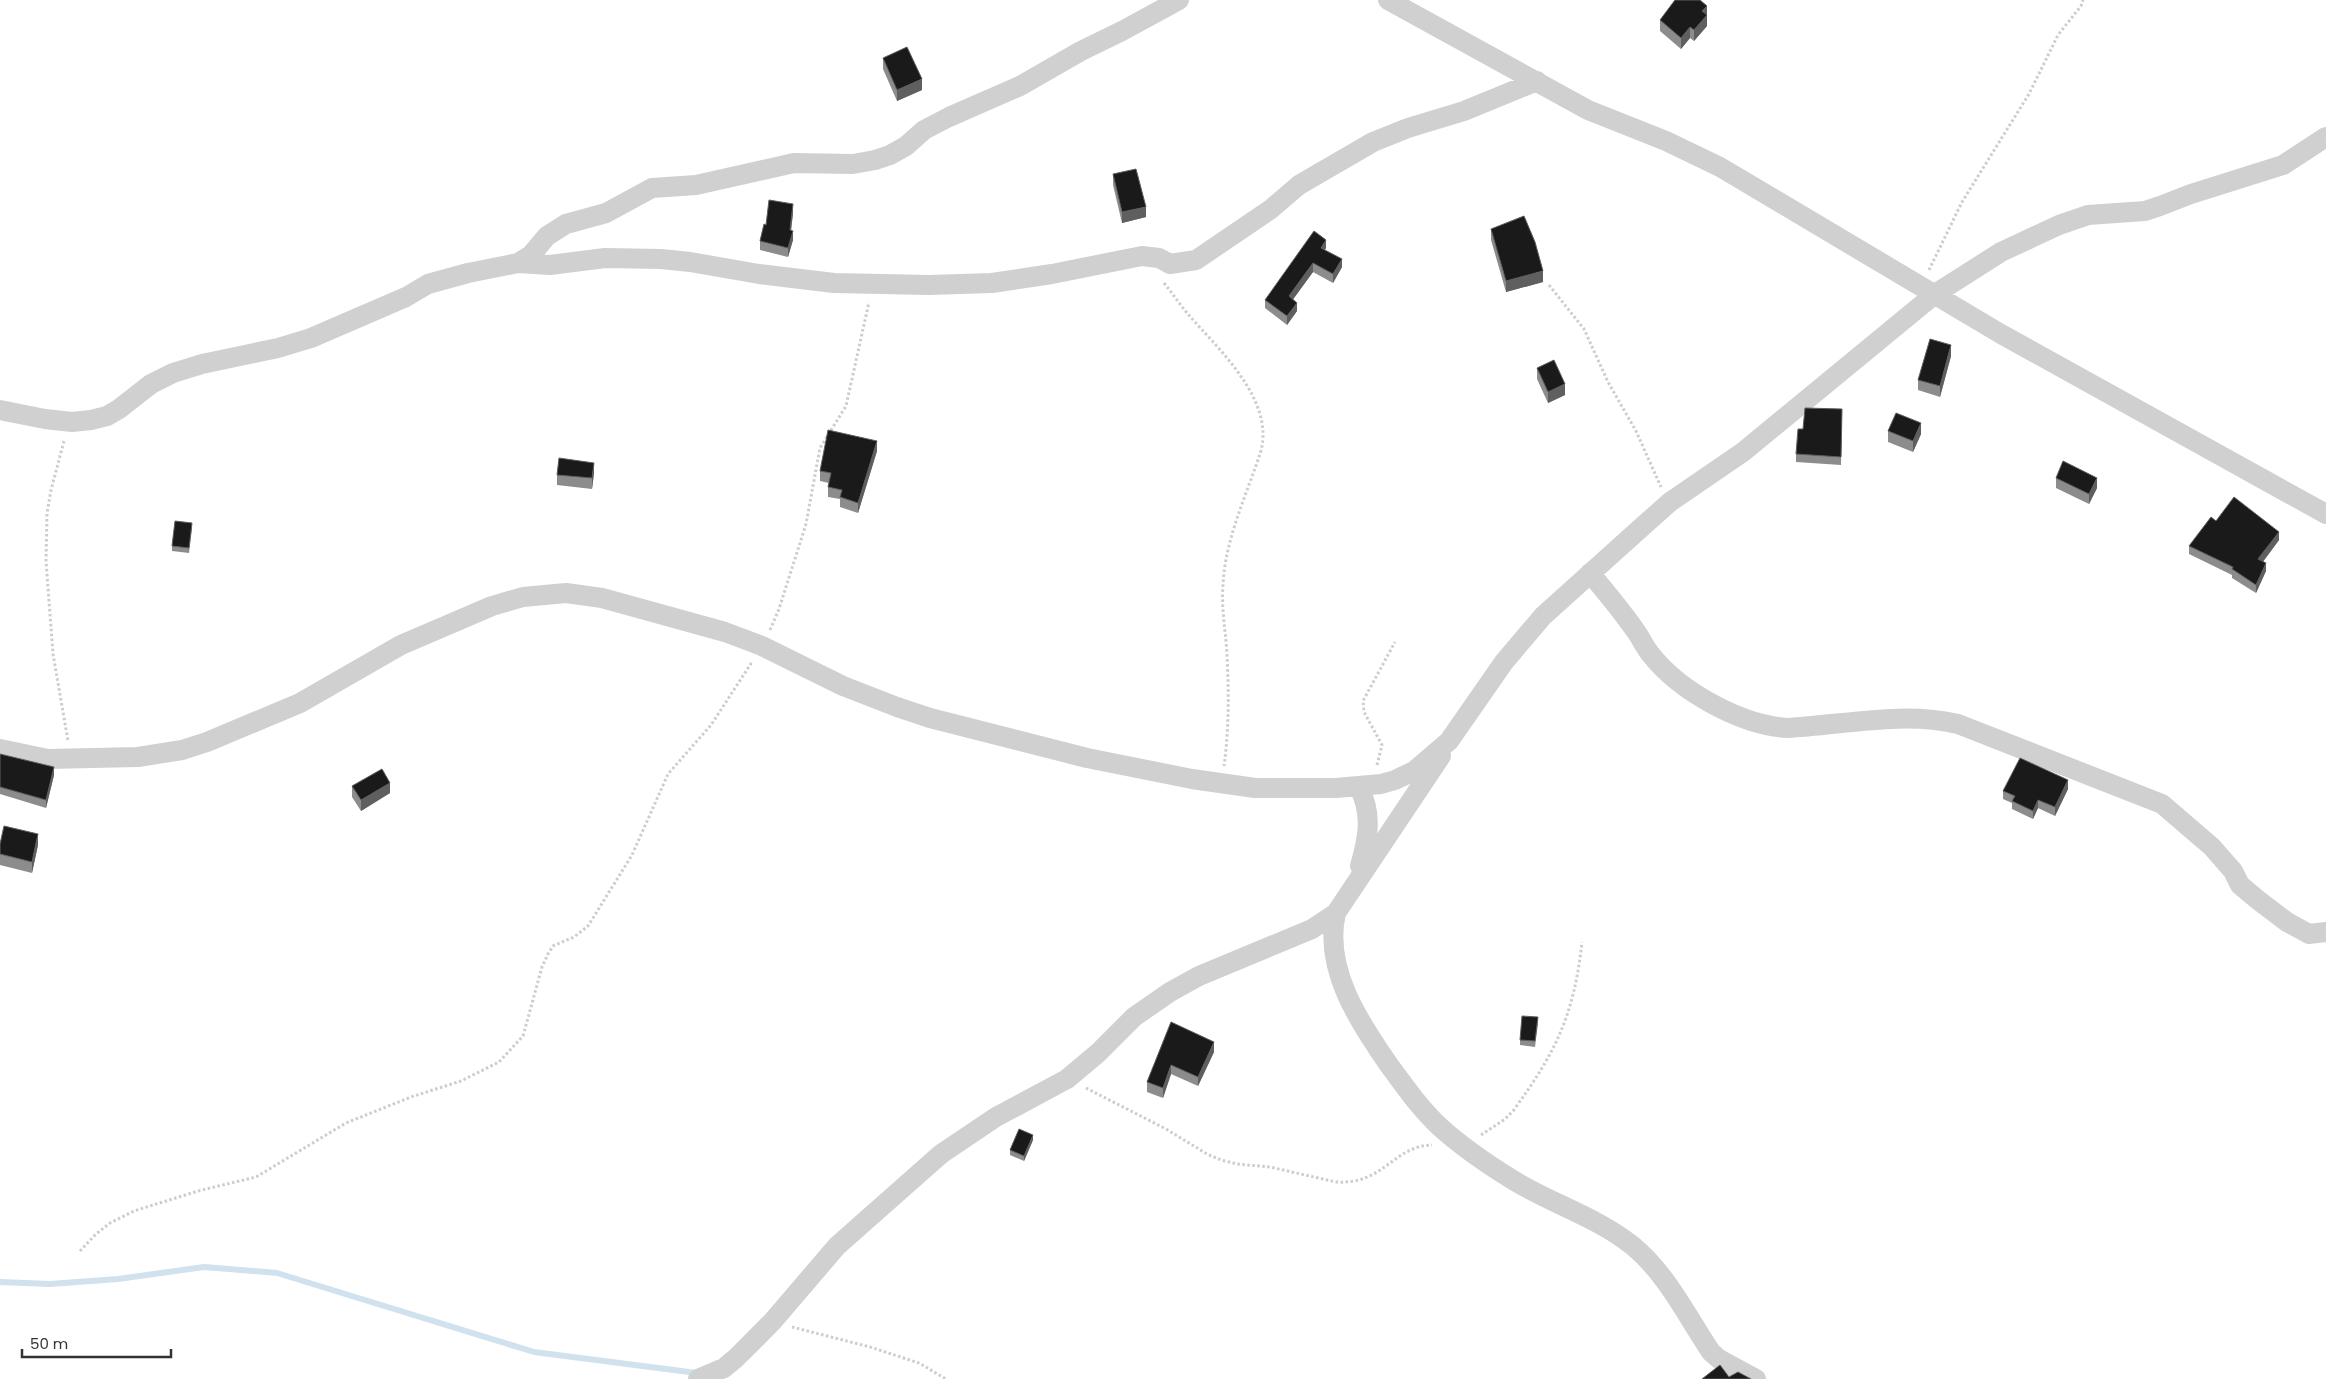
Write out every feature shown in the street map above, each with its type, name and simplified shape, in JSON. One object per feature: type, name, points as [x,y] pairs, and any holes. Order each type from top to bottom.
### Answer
[{"type":"street","points":[[518,263],[531,255],[547,236],[566,224],[606,213],[652,188],[696,185],[794,163],[853,164],[890,155],[906,146],[924,130],[1020,86],[1179,0]]},
{"type":"street","points":[[1388,0],[1598,115],[1666,141],[1720,167],[2032,351],[2326,514]]},
{"type":"street","points":[[0,410],[72,422],[107,416],[151,384],[173,374],[202,364],[278,348],[311,338],[406,297],[428,284],[468,273],[518,263],[550,265],[605,258],[662,259],[780,277],[872,285],[992,283],[1052,274],[1142,256],[1160,258],[1170,264],[1196,260],[1271,209],[1299,185],[1374,142],[1408,128],[1464,111],[1537,81]]},
{"type":"street","points":[[1756,1379],[1719,1359],[1711,1352],[1652,1264],[1632,1245],[1596,1222],[1513,1180],[1461,1145],[1424,1112],[1407,1092],[1359,1019],[1341,980],[1333,944],[1332,930],[1336,913],[1356,880],[1436,765],[1449,741],[1504,662],[1543,616],[1670,502],[1743,452],[1928,289],[2059,224],[2088,215],[2145,211],[2282,164],[2326,137]]},
{"type":"street","points":[[1590,573],[1636,632],[1651,655],[1666,672],[1684,686],[1729,711],[1756,723],[1787,728],[1906,719],[1942,720],[1958,724],[2162,804],[2212,847],[2240,884],[2258,900],[2287,922],[2309,934],[2326,932]]},
{"type":"street","points":[[0,749],[35,758],[72,759],[138,758],[182,750],[207,742],[300,703],[401,645],[492,606],[522,597],[566,593],[602,598],[725,632],[762,646],[843,686],[930,718],[1087,758],[1222,784],[1255,788],[1359,787],[1395,780],[1414,771],[1449,741]]},
{"type":"street","points":[[1356,880],[1369,826],[1368,808],[1359,787]]},
{"type":"street","points":[[698,1379],[724,1368],[772,1322],[837,1246],[916,1174],[941,1154],[996,1117],[1067,1079],[1098,1053],[1134,1017],[1170,992],[1199,976],[1296,937],[1336,913]]},
{"type":"path","points":[[1928,289],[1962,202],[2029,94],[2058,35],[2081,6],[2083,0]]},
{"type":"path","points":[[1163,282],[1240,375],[1255,403],[1262,426],[1263,440],[1232,539],[1223,584],[1228,684],[1227,742],[1222,784]]},
{"type":"path","points":[[80,1252],[110,1222],[134,1211],[198,1191],[256,1177],[346,1123],[411,1097],[461,1081],[499,1062],[523,1036],[540,974],[548,954],[560,942],[574,937],[588,926],[632,855],[668,774],[711,725],[762,646],[779,609],[806,524],[820,448],[846,406],[872,285]]},
{"type":"path","points":[[1550,285],[1584,329],[1608,382],[1636,431],[1654,476],[1670,502]]},
{"type":"path","points":[[72,422],[61,448],[51,490],[47,513],[46,561],[53,654],[72,759]]},
{"type":"path","points":[[1359,787],[1379,762],[1382,745],[1364,712],[1363,701],[1395,642]]},
{"type":"path","points":[[1067,1079],[1166,1129],[1214,1157],[1237,1164],[1270,1167],[1336,1182],[1346,1182],[1371,1176],[1415,1148],[1429,1145],[1461,1145],[1488,1132],[1513,1111],[1558,1041],[1574,995],[1582,942]]},
{"type":"path","points":[[772,1322],[870,1347],[919,1363],[946,1379]]},
{"type":"building","points":[[1675,0],[1700,0],[1707,6],[1702,11],[1707,15],[1694,30],[1690,27],[1681,38],[1660,20]]},
{"type":"building","points":[[907,47],[922,79],[897,90],[883,58]]},
{"type":"building","points":[[1136,169],[1146,207],[1122,212],[1113,174]]},
{"type":"building","points":[[769,200],[793,204],[790,230],[793,231],[788,248],[760,241],[764,224],[766,225]]},
{"type":"building","points":[[1524,216],[1535,242],[1543,271],[1506,281],[1491,229]]},
{"type":"building","points":[[1314,231],[1326,240],[1321,248],[1342,259],[1333,274],[1313,263],[1289,296],[1297,303],[1287,316],[1265,300]]},
{"type":"building","points":[[1930,339],[1951,345],[1940,386],[1918,380]]},
{"type":"building","points":[[1554,360],[1565,384],[1548,392],[1537,368]]},
{"type":"building","points":[[1805,408],[1842,409],[1841,457],[1796,454],[1798,429],[1803,429]]},
{"type":"building","points":[[1896,413],[1921,423],[1913,441],[1888,431]]},
{"type":"building","points":[[828,430],[877,441],[858,503],[840,497],[842,490],[828,487],[831,473],[820,471]]},
{"type":"building","points":[[559,458],[594,463],[592,478],[557,475]]},
{"type":"building","points":[[2063,461],[2097,478],[2089,494],[2056,478]]},
{"type":"building","points":[[2234,497],[2279,532],[2258,559],[2266,563],[2256,585],[2232,569],[2233,567],[2189,546],[2211,517],[2216,521]]},
{"type":"building","points":[[175,521],[192,523],[189,548],[172,546]]},
{"type":"building","points":[[0,754],[54,767],[46,800],[0,787]]},
{"type":"building","points":[[2020,758],[2068,780],[2055,807],[2038,800],[2033,811],[2012,801],[2015,796],[2003,791]]},
{"type":"building","points":[[382,769],[390,783],[361,800],[352,786]]},
{"type":"building","points":[[4,826],[38,834],[32,862],[0,854]]},
{"type":"building","points":[[1522,1016],[1538,1017],[1535,1041],[1520,1040]]},
{"type":"building","points":[[1171,1022],[1214,1042],[1198,1077],[1171,1065],[1163,1088],[1147,1082]]},
{"type":"building","points":[[1019,1129],[1033,1135],[1024,1156],[1010,1150]]},
{"type":"building","points":[[1720,1365],[1729,1377],[1738,1372],[1751,1379],[1702,1379]]},
{"type":"waterway","points":[[0,1282],[50,1284],[118,1279],[204,1267],[277,1273],[534,1352],[697,1373]]}]
